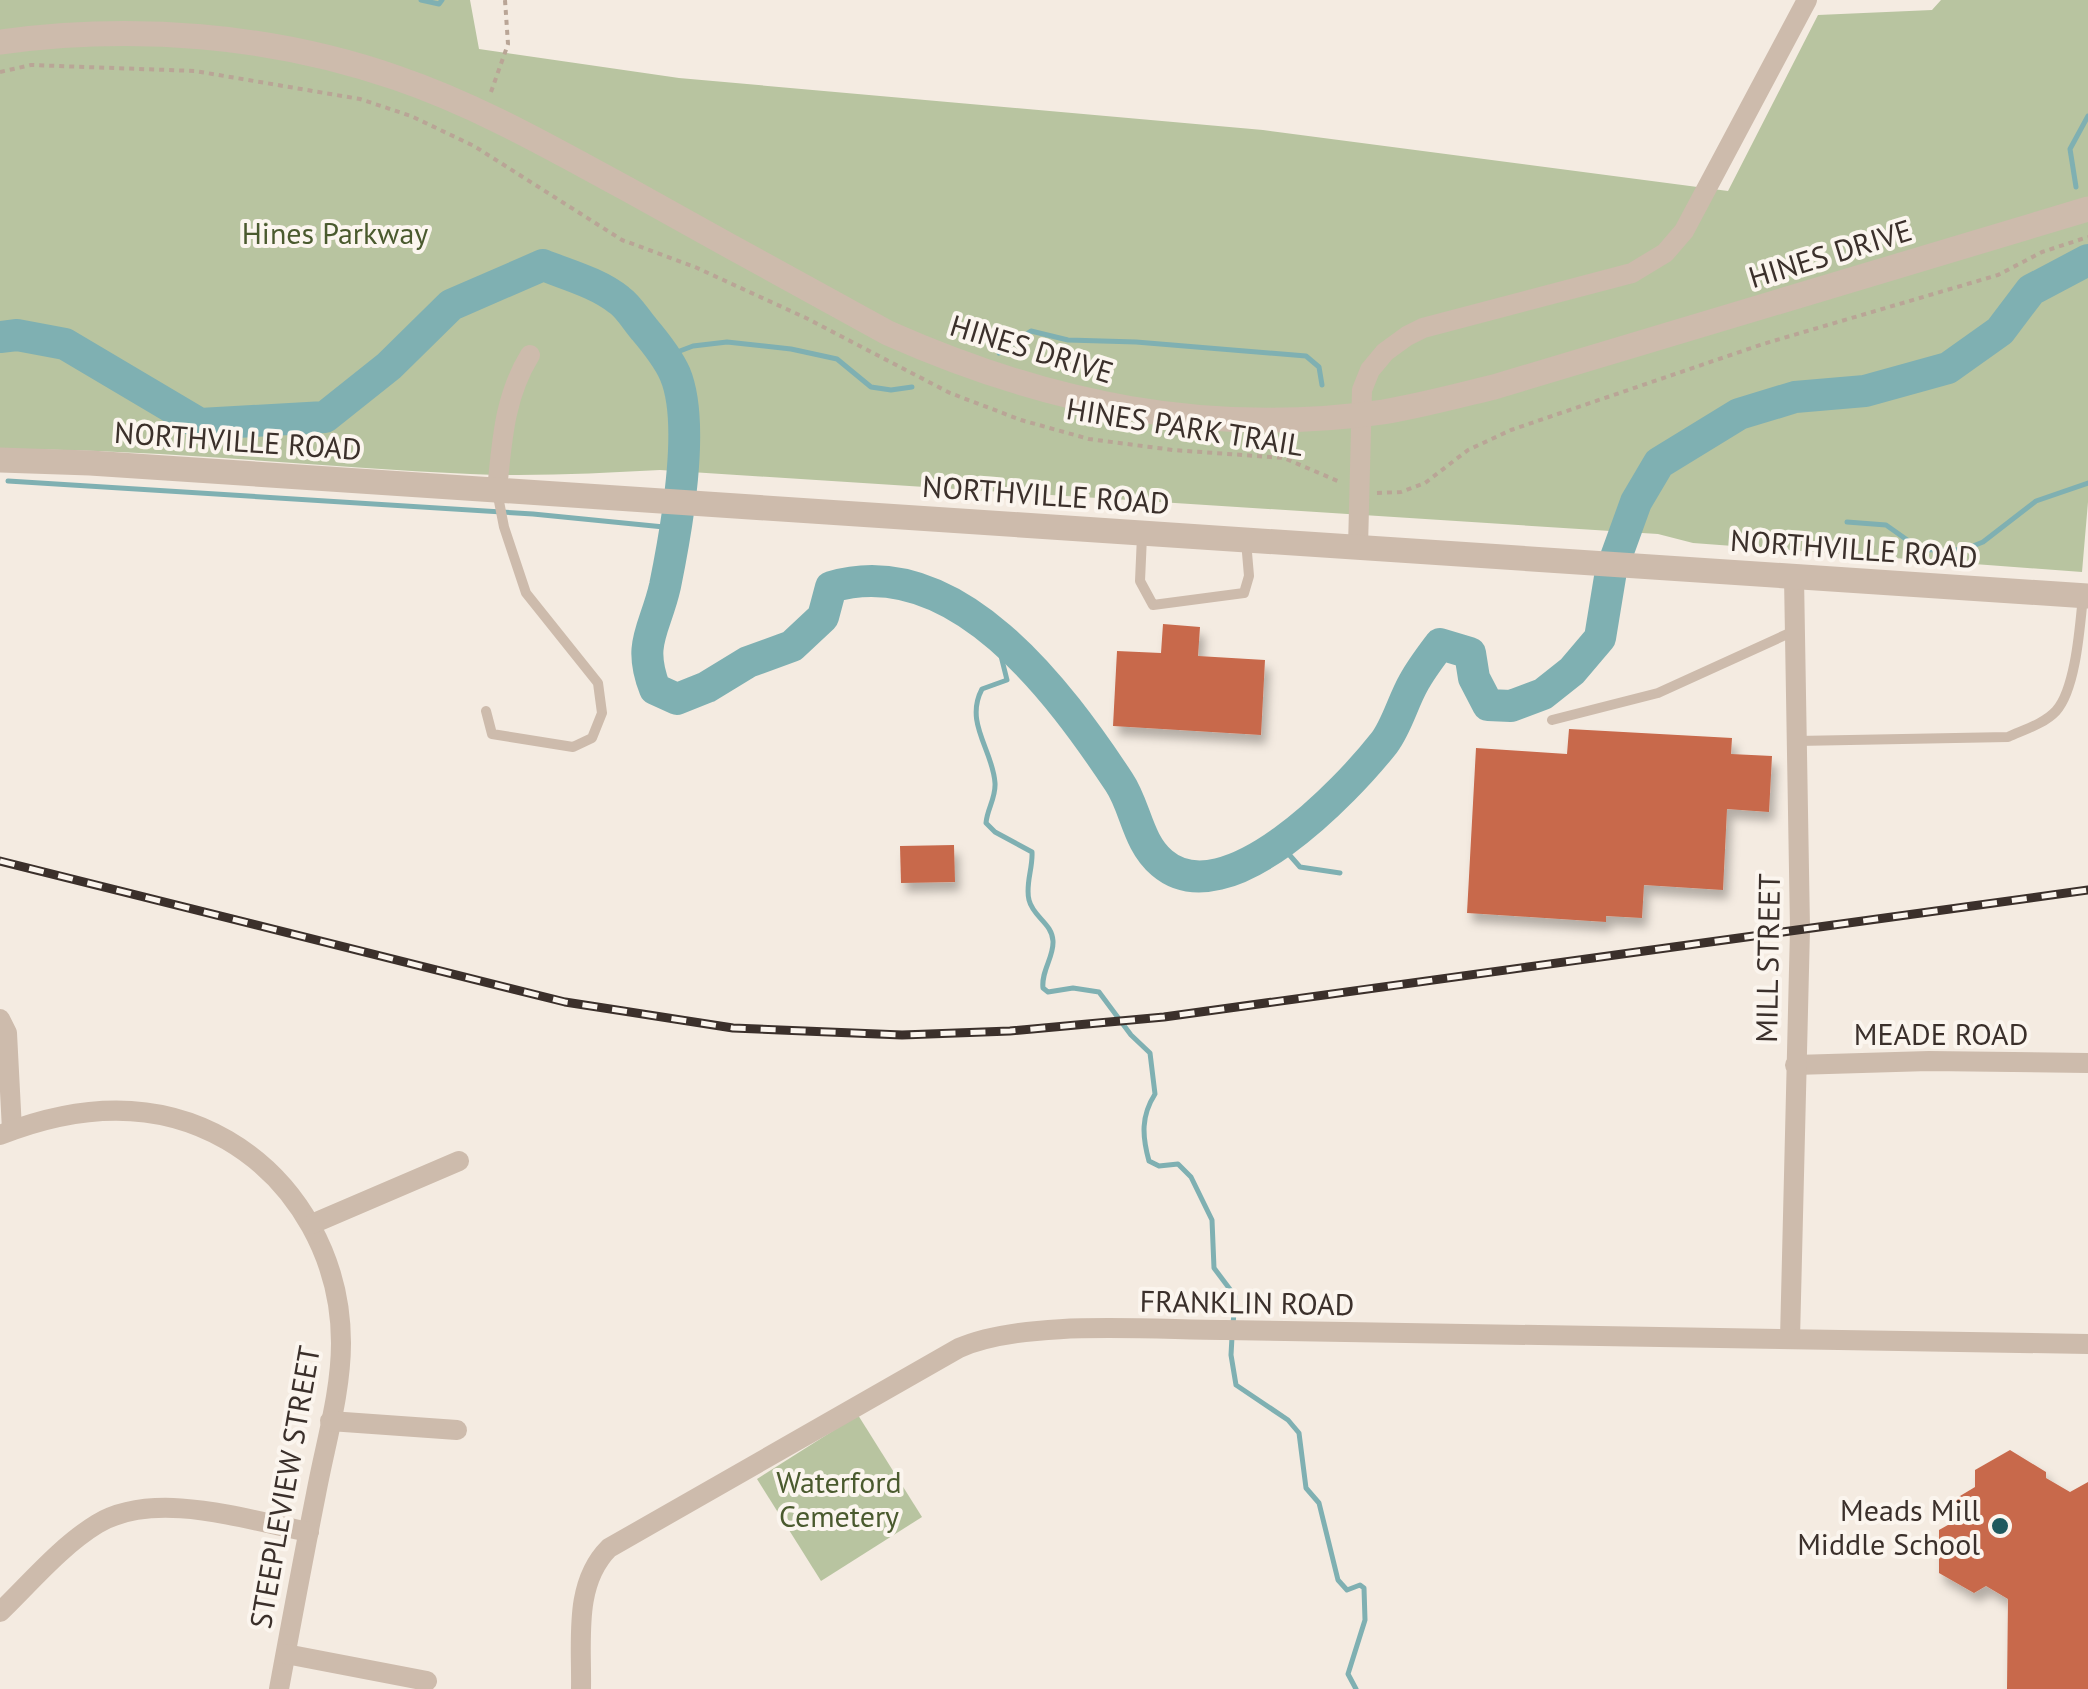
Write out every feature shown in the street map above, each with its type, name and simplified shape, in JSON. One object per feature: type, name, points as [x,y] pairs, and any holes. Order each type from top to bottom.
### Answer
[{"type":"street","points":[[1358,547],[1362,390],[1370,370],[1385,352],[1424,328],[1632,272],[1665,253],[1684,230],[1808,0]]},
{"type":"street","name":"HINES DRIVE","points":[[0,42],[43,36],[144,33],[266,45],[395,77],[483,112],[888,333],[999,378],[1094,404],[1184,417],[1274,420],[1362,415],[1494,387],[2088,209]]},
{"type":"street","points":[[497,490],[508,400],[530,354]]},
{"type":"street","name":"NORTHVILLE ROAD","points":[[0,460],[2086,595]]},
{"type":"street","name":"MILL STREET","points":[[1790,1339],[1800,930],[1794,577]]},
{"type":"street","name":"STEEPLEVIEW STREET","points":[[0,1019],[7,1033],[6,1132],[58,1115],[96,1109],[138,1110],[179,1119],[218,1135],[253,1157],[283,1185],[312,1224],[331,1274],[340,1323],[340,1365],[279,1689]]},
{"type":"street","name":"MEADE ROAD","points":[[1795,1065],[2088,1062]]},
{"type":"street","points":[[312,1224],[459,1161]]},
{"type":"street","name":"FRANKLIN ROAD","points":[[581,1689],[586,1583],[609,1548],[959,1348],[1010,1334],[1235,1331],[2088,1344]]},
{"type":"street","points":[[330,1421],[457,1430]]},
{"type":"street","points":[[0,1612],[84,1533],[127,1511],[162,1506],[181,1508],[309,1532]]},
{"type":"street","points":[[286,1654],[427,1681]]},
{"type":"lane","points":[[486,712],[492,734],[573,747],[592,738],[602,713],[598,682],[526,593],[508,541],[497,490]]},
{"type":"lane","points":[[1142,533],[1140,580],[1153,604],[1244,594],[1248,576],[1246,540]]},
{"type":"lane","points":[[1797,741],[2008,737],[2035,725],[2058,710],[2077,658],[2086,595]]},
{"type":"lane","points":[[1552,720],[1658,693],[1795,630]]},
{"type":"path","points":[[483,112],[508,44],[506,0]]},
{"type":"path","name":"HINES PARK TRAIL","points":[[0,72],[30,65],[195,70],[360,99],[411,116],[474,146],[622,240],[695,267],[774,303],[950,393],[1021,420],[1089,438],[1173,450],[1284,458],[1359,490],[1400,492],[1426,483],[1468,450],[1511,430],[1764,344],[1998,275],[2042,252],[2088,237]]},
{"type":"green space","name":"Hines Parkway","points":[[0,0],[470,0],[479,49],[679,78],[1263,130],[1728,191],[1818,15],[1932,10],[1941,0],[2088,0],[2088,502],[2082,572],[1693,543],[1658,534],[660,470],[494,475],[118,452],[0,449]]},
{"type":"green space","name":"Waterford Cemetery","points":[[858,1415],[922,1517],[821,1581],[757,1479]]},
{"type":"building","points":[[1163,624],[1200,627],[1198,656],[1265,660],[1261,735],[1113,726],[1117,651],[1161,653]]},
{"type":"building","points":[[1569,729],[1732,738],[1731,754],[1772,756],[1769,812],[1727,809],[1723,890],[1644,885],[1642,918],[1606,916],[1606,922],[1467,913],[1476,748],[1567,754]]},
{"type":"building","points":[[954,845],[955,882],[901,883],[900,846]]},
{"type":"building","points":[[2010,1450],[2070,1492],[2088,1482],[2088,1689],[2007,1689],[2008,1599],[1986,1586],[1974,1593],[1939,1573],[1939,1530],[1955,1521],[1955,1499],[1975,1487],[1975,1470]]},
{"type":"waterway","points":[[421,0],[439,4],[442,0]]},
{"type":"waterway","points":[[2076,187],[2070,149],[2088,116]]},
{"type":"waterway","points":[[0,337],[17,335],[65,344],[200,424],[325,417],[389,366],[451,305],[543,265],[592,284],[629,310],[669,362],[681,395],[684,449],[679,508],[665,586],[648,648],[655,689],[677,699],[707,687],[748,662],[792,646],[823,617],[831,587],[877,581],[920,589],[962,609],[1000,637],[1035,671],[1119,782],[1154,855],[1188,876],[1218,874],[1251,862],[1314,816],[1384,743],[1414,682],[1440,644],[1470,653],[1474,678],[1488,705],[1511,706],[1543,694],[1572,671],[1600,638],[1611,571],[1636,502],[1659,463],[1739,414],[1795,397],[1865,391],[1948,368],[2000,331],[2031,290],[2088,260]]},
{"type":"waterway","points":[[999,353],[1031,331],[1068,340],[1306,356],[1319,367],[1322,385]]},
{"type":"waterway","points":[[664,357],[693,346],[727,342],[791,349],[837,359],[871,387],[912,387]]},
{"type":"waterway","points":[[8,481],[533,514],[674,528]]},
{"type":"waterway","points":[[1847,522],[1886,525],[1920,549],[1968,548],[1983,542],[2036,501],[2088,483]]},
{"type":"waterway","points":[[995,632],[1007,680],[982,689],[976,713],[995,783],[986,823],[1032,852],[1029,900],[1053,941],[1043,988],[1048,992],[1073,988],[1099,992],[1131,1035],[1150,1053],[1155,1094],[1144,1126],[1149,1161],[1159,1166],[1178,1164],[1191,1177],[1212,1220],[1214,1268],[1235,1296],[1233,1326]]},
{"type":"waterway","points":[[1279,843],[1300,867],[1340,873]]},
{"type":"waterway","points":[[1232,1337],[1236,1385],[1288,1420],[1299,1433],[1306,1488],[1319,1503],[1338,1580],[1347,1590],[1360,1585],[1364,1588],[1365,1620],[1348,1674],[1356,1689]]},
{"type":"railway","points":[[0,861],[565,1002],[733,1028],[902,1035],[1010,1031],[1164,1017],[2088,890]]},
{"type":"place","name":"Meads Mill Middle School","points":[[2000,1526]]}]
